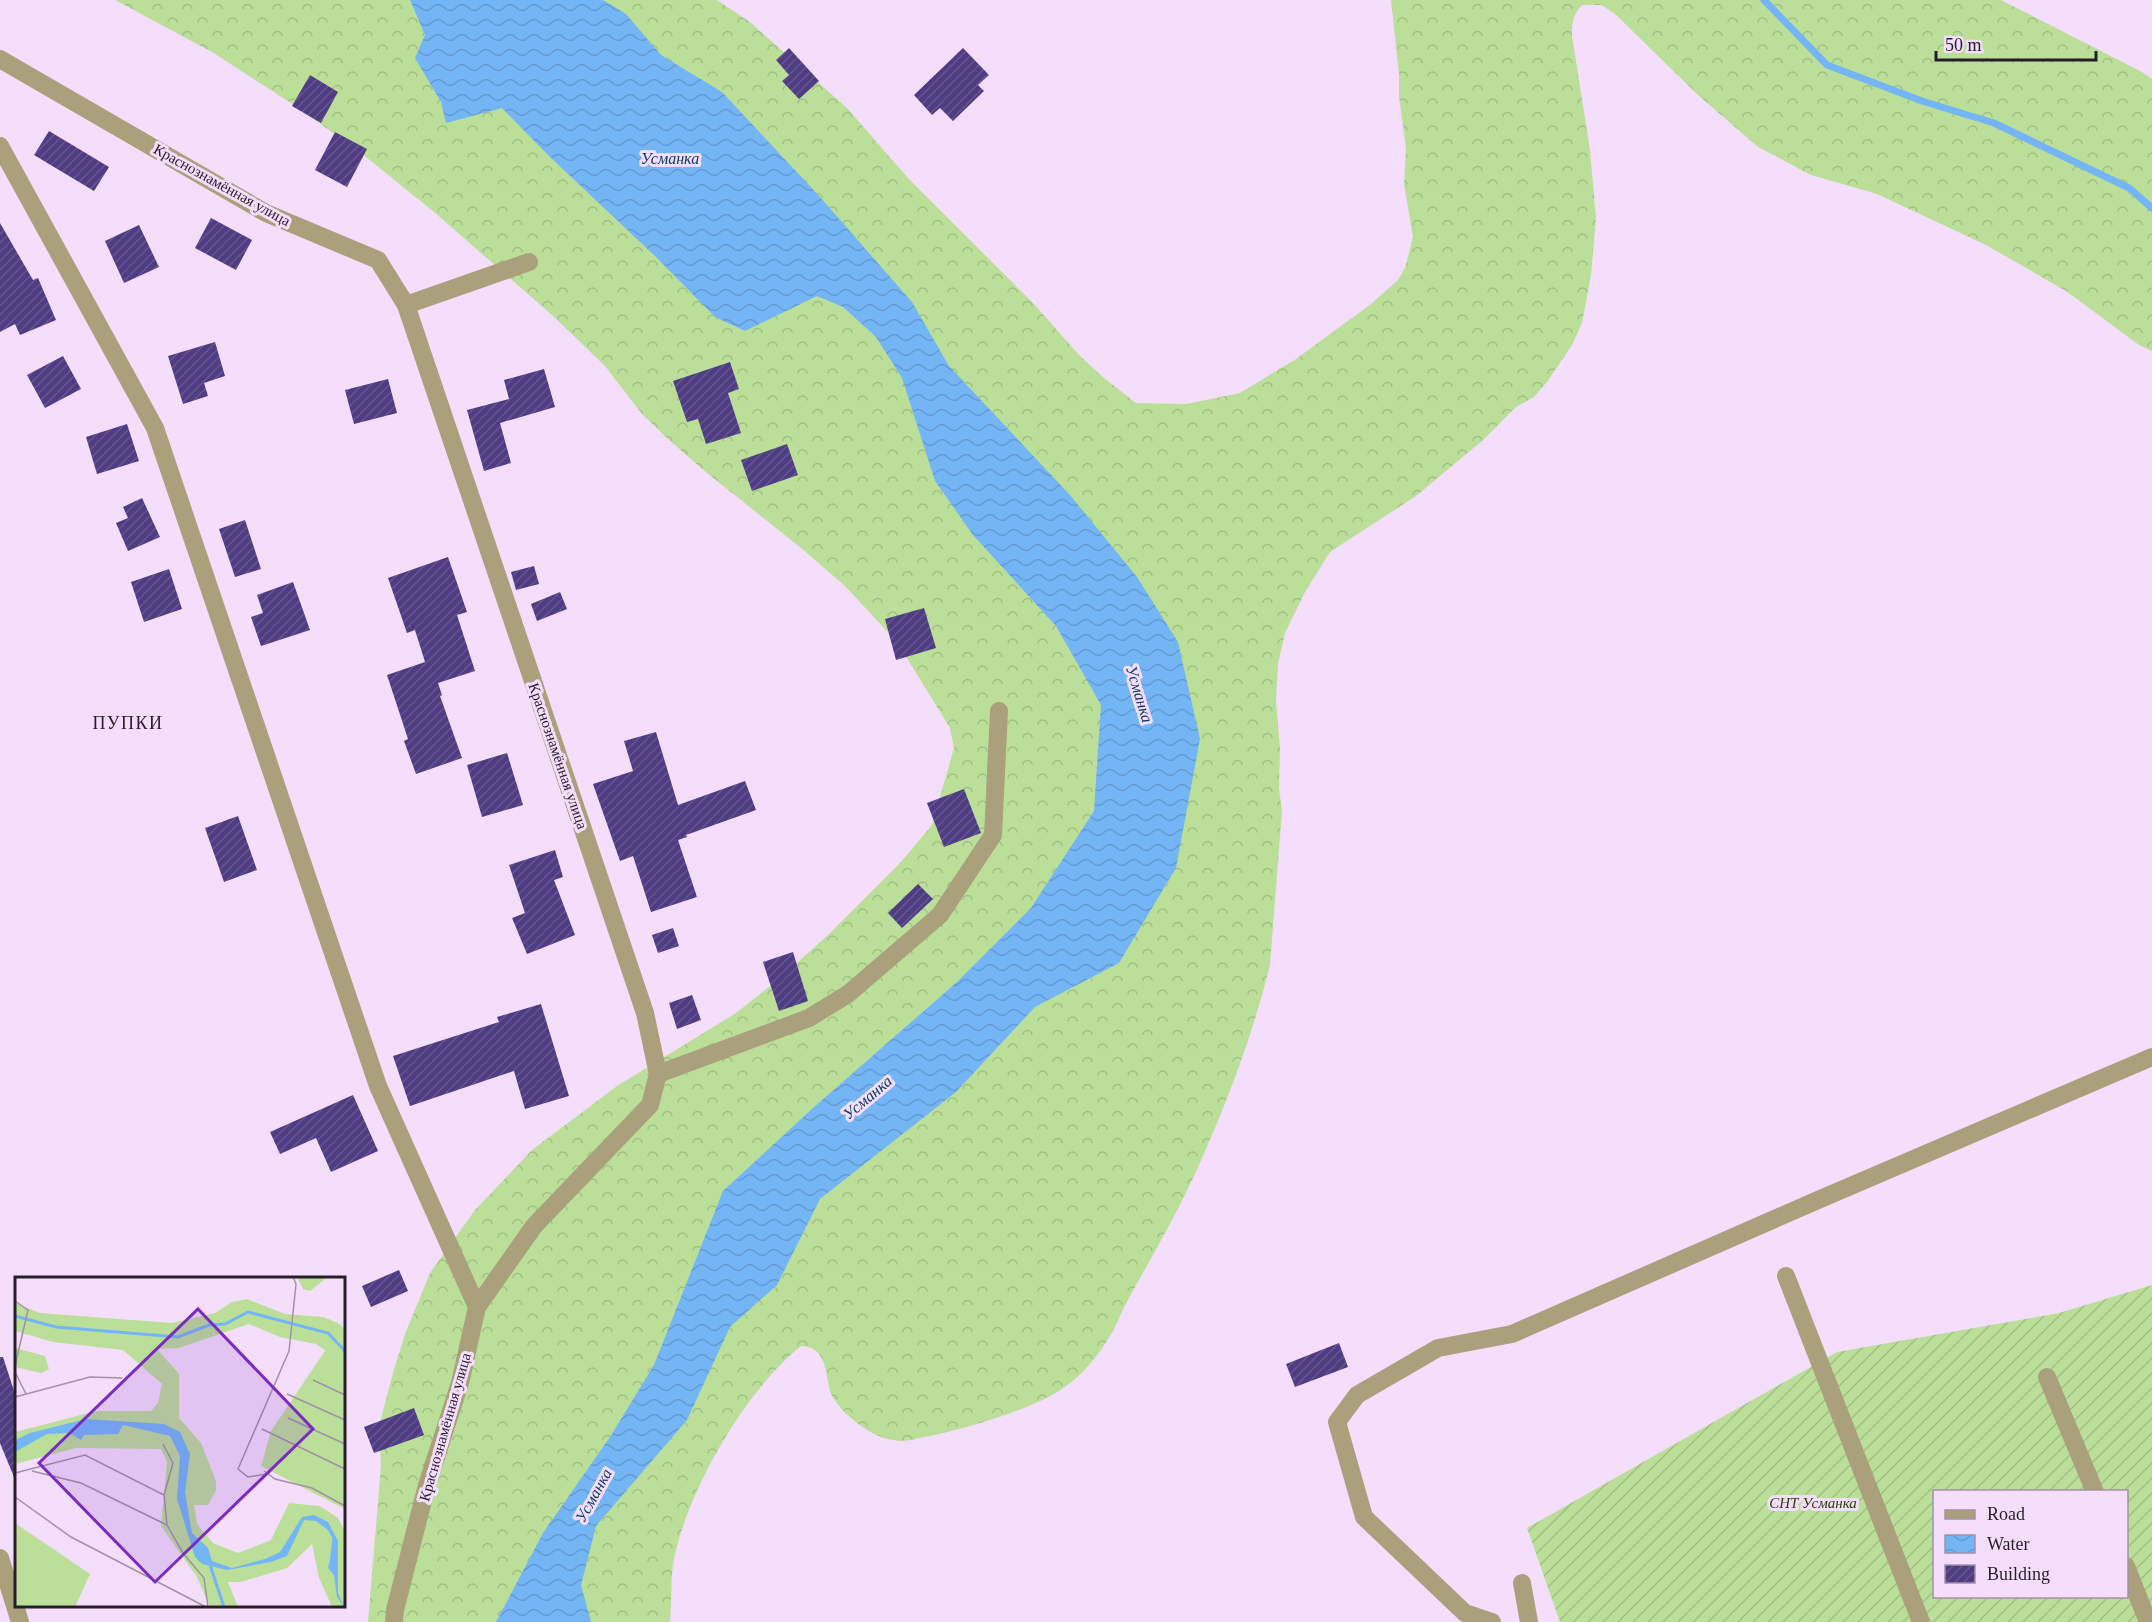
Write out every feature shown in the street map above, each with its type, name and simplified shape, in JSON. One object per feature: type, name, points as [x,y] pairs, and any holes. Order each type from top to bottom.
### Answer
[{"type":"street","name":"Краснознамённая улица","points":[[0,59],[266,213],[378,260],[406,304],[645,1013],[658,1074],[650,1105],[534,1226],[477,1307],[460,1383],[427,1485],[395,1610],[394,1622]]},
{"type":"street","points":[[0,146],[155,428],[378,1086],[477,1307]]},
{"type":"street","points":[[406,304],[529,262]]},
{"type":"street","points":[[658,1074],[808,1018],[848,994],[940,915],[993,835],[999,711]]},
{"type":"street","points":[[1492,1622],[1465,1613],[1364,1517],[1337,1422],[1357,1395],[1438,1348],[1512,1334],[1818,1200],[2152,1058]]},
{"type":"street","points":[[1786,1276],[1922,1622]]},
{"type":"street","points":[[2047,1377],[2095,1490]]},
{"type":"street","points":[[0,1558],[15,1606]]},
{"type":"street","points":[[2128,1569],[2148,1622]]},
{"type":"street","points":[[1522,1582],[1529,1622]]},
{"type":"street","points":[[15,1607],[20,1622]]},
{"type":"green space","points":[[115,0],[717,0],[750,22],[847,108],[908,178],[1104,378],[1136,403],[1186,404],[1240,393],[1296,359],[1371,304],[1398,280],[1405,268],[1413,237],[1404,184],[1406,149],[1391,0],[2001,0],[2152,79],[2152,351],[2139,345],[2066,291],[1986,245],[1877,194],[1811,175],[1758,147],[1698,95],[1614,13],[1601,5],[1582,5],[1574,19],[1572,36],[1590,150],[1596,218],[1591,275],[1582,323],[1572,345],[1534,397],[1516,407],[1482,441],[1416,496],[1330,552],[1305,592],[1285,633],[1278,664],[1276,700],[1280,748],[1279,789],[1282,811],[1270,965],[1263,992],[1227,1099],[1186,1193],[1112,1332],[1097,1355],[1070,1384],[1030,1406],[975,1425],[902,1441],[877,1435],[849,1417],[834,1399],[818,1352],[801,1346],[760,1387],[741,1413],[707,1469],[683,1527],[673,1562],[670,1622],[368,1622],[381,1466],[379,1426],[405,1334],[430,1273],[475,1210],[532,1150],[617,1086],[736,1013],[779,979],[827,936],[901,862],[932,825],[954,748],[950,728],[897,642],[845,586],[668,439],[642,414],[605,366],[552,315],[434,212],[361,153],[294,105],[212,52]]},
{"type":"green space","name":"СНТ Усманка","points":[[2152,1285],[2152,1622],[1560,1622],[1527,1528],[1837,1352],[2059,1313]]},
{"type":"water","name":"Усманка","points":[[410,0],[603,0],[626,14],[661,55],[722,92],[820,197],[912,302],[949,366],[1070,495],[1137,577],[1178,642],[1200,739],[1176,868],[1119,963],[1035,1007],[956,1092],[820,1199],[777,1285],[730,1327],[687,1420],[596,1526],[581,1585],[591,1622],[496,1622],[543,1533],[610,1437],[654,1365],[723,1191],[813,1108],[957,982],[1031,908],[1094,811],[1101,705],[1056,626],[973,535],[935,481],[902,378],[876,337],[843,307],[817,296],[745,331],[715,317],[502,108],[446,123],[441,102],[415,58],[425,35]]},
{"type":"building","points":[[789,48],[819,81],[799,99],[782,81],[789,75],[776,60]]},
{"type":"building","points":[[963,48],[989,75],[978,85],[984,91],[953,121],[940,108],[932,115],[914,95]]},
{"type":"building","points":[[310,75],[338,92],[321,123],[292,106]]},
{"type":"building","points":[[49,131],[109,167],[94,191],[34,155]]},
{"type":"building","points":[[335,132],[367,149],[347,187],[315,170]]},
{"type":"building","points":[[211,218],[252,240],[236,270],[195,248]]},
{"type":"building","points":[[0,223],[33,280],[38,278],[56,320],[20,335],[15,324],[0,332]]},
{"type":"building","points":[[139,225],[159,267],[124,283],[105,241]]},
{"type":"building","points":[[215,342],[225,376],[204,383],[208,396],[183,404],[168,356]]},
{"type":"building","points":[[63,356],[81,389],[45,408],[27,375]]},
{"type":"building","points":[[730,362],[739,389],[728,393],[741,433],[706,444],[698,419],[687,422],[673,381]]},
{"type":"building","points":[[544,369],[555,407],[500,423],[511,463],[484,471],[467,410],[509,399],[504,380]]},
{"type":"building","points":[[388,379],[397,413],[354,424],[345,390]]},
{"type":"building","points":[[127,424],[139,461],[97,474],[86,437]]},
{"type":"building","points":[[787,444],[798,475],[752,491],[741,460]]},
{"type":"building","points":[[142,498],[160,537],[128,551],[116,523],[128,518],[123,507]]},
{"type":"building","points":[[245,520],[261,569],[235,577],[219,529]]},
{"type":"building","points":[[448,557],[467,612],[457,615],[475,671],[438,683],[442,695],[440,696],[462,758],[416,774],[404,741],[408,739],[387,675],[425,662],[415,630],[407,633],[388,578]]},
{"type":"building","points":[[534,566],[539,584],[516,590],[511,572]]},
{"type":"building","points":[[169,569],[182,609],[144,622],[131,582]]},
{"type":"building","points":[[293,582],[310,630],[261,646],[251,617],[263,613],[257,595]]},
{"type":"building","points":[[560,592],[567,609],[537,621],[531,604]]},
{"type":"building","points":[[924,608],[936,648],[896,660],[885,619]]},
{"type":"building","points":[[656,732],[678,805],[745,781],[756,810],[678,840],[697,897],[651,912],[633,856],[620,861],[593,784],[633,771],[624,741]]},
{"type":"building","points":[[507,753],[523,805],[482,817],[467,765]]},
{"type":"building","points":[[964,789],[981,833],[944,847],[927,803]]},
{"type":"building","points":[[238,816],[257,870],[224,882],[205,828]]},
{"type":"building","points":[[555,850],[563,877],[554,880],[575,935],[527,954],[512,918],[525,913],[509,865]]},
{"type":"building","points":[[918,884],[933,899],[902,928],[888,913]]},
{"type":"building","points":[[673,928],[679,946],[658,953],[652,935]]},
{"type":"building","points":[[793,952],[808,1001],[779,1011],[763,962]]},
{"type":"building","points":[[692,995],[701,1020],[677,1029],[669,1003]]},
{"type":"building","points":[[541,1004],[569,1096],[525,1109],[514,1071],[410,1106],[393,1056],[499,1022],[497,1017]]},
{"type":"building","points":[[353,1095],[378,1151],[331,1172],[316,1138],[280,1154],[270,1132]]},
{"type":"building","points":[[399,1270],[408,1291],[371,1307],[362,1286]]},
{"type":"building","points":[[1339,1343],[1348,1367],[1295,1387],[1286,1364]]},
{"type":"building","points":[[0,1357],[3,1357],[15,1394],[15,1480],[0,1443]]},
{"type":"building","points":[[414,1408],[424,1435],[374,1453],[364,1427]]},
{"type":"waterway","points":[[1764,0],[1827,65],[1922,101],[1994,123],[2129,188],[2152,208]]},
{"type":"district","name":"ПУПКИ","points":[[128,723]]}]
